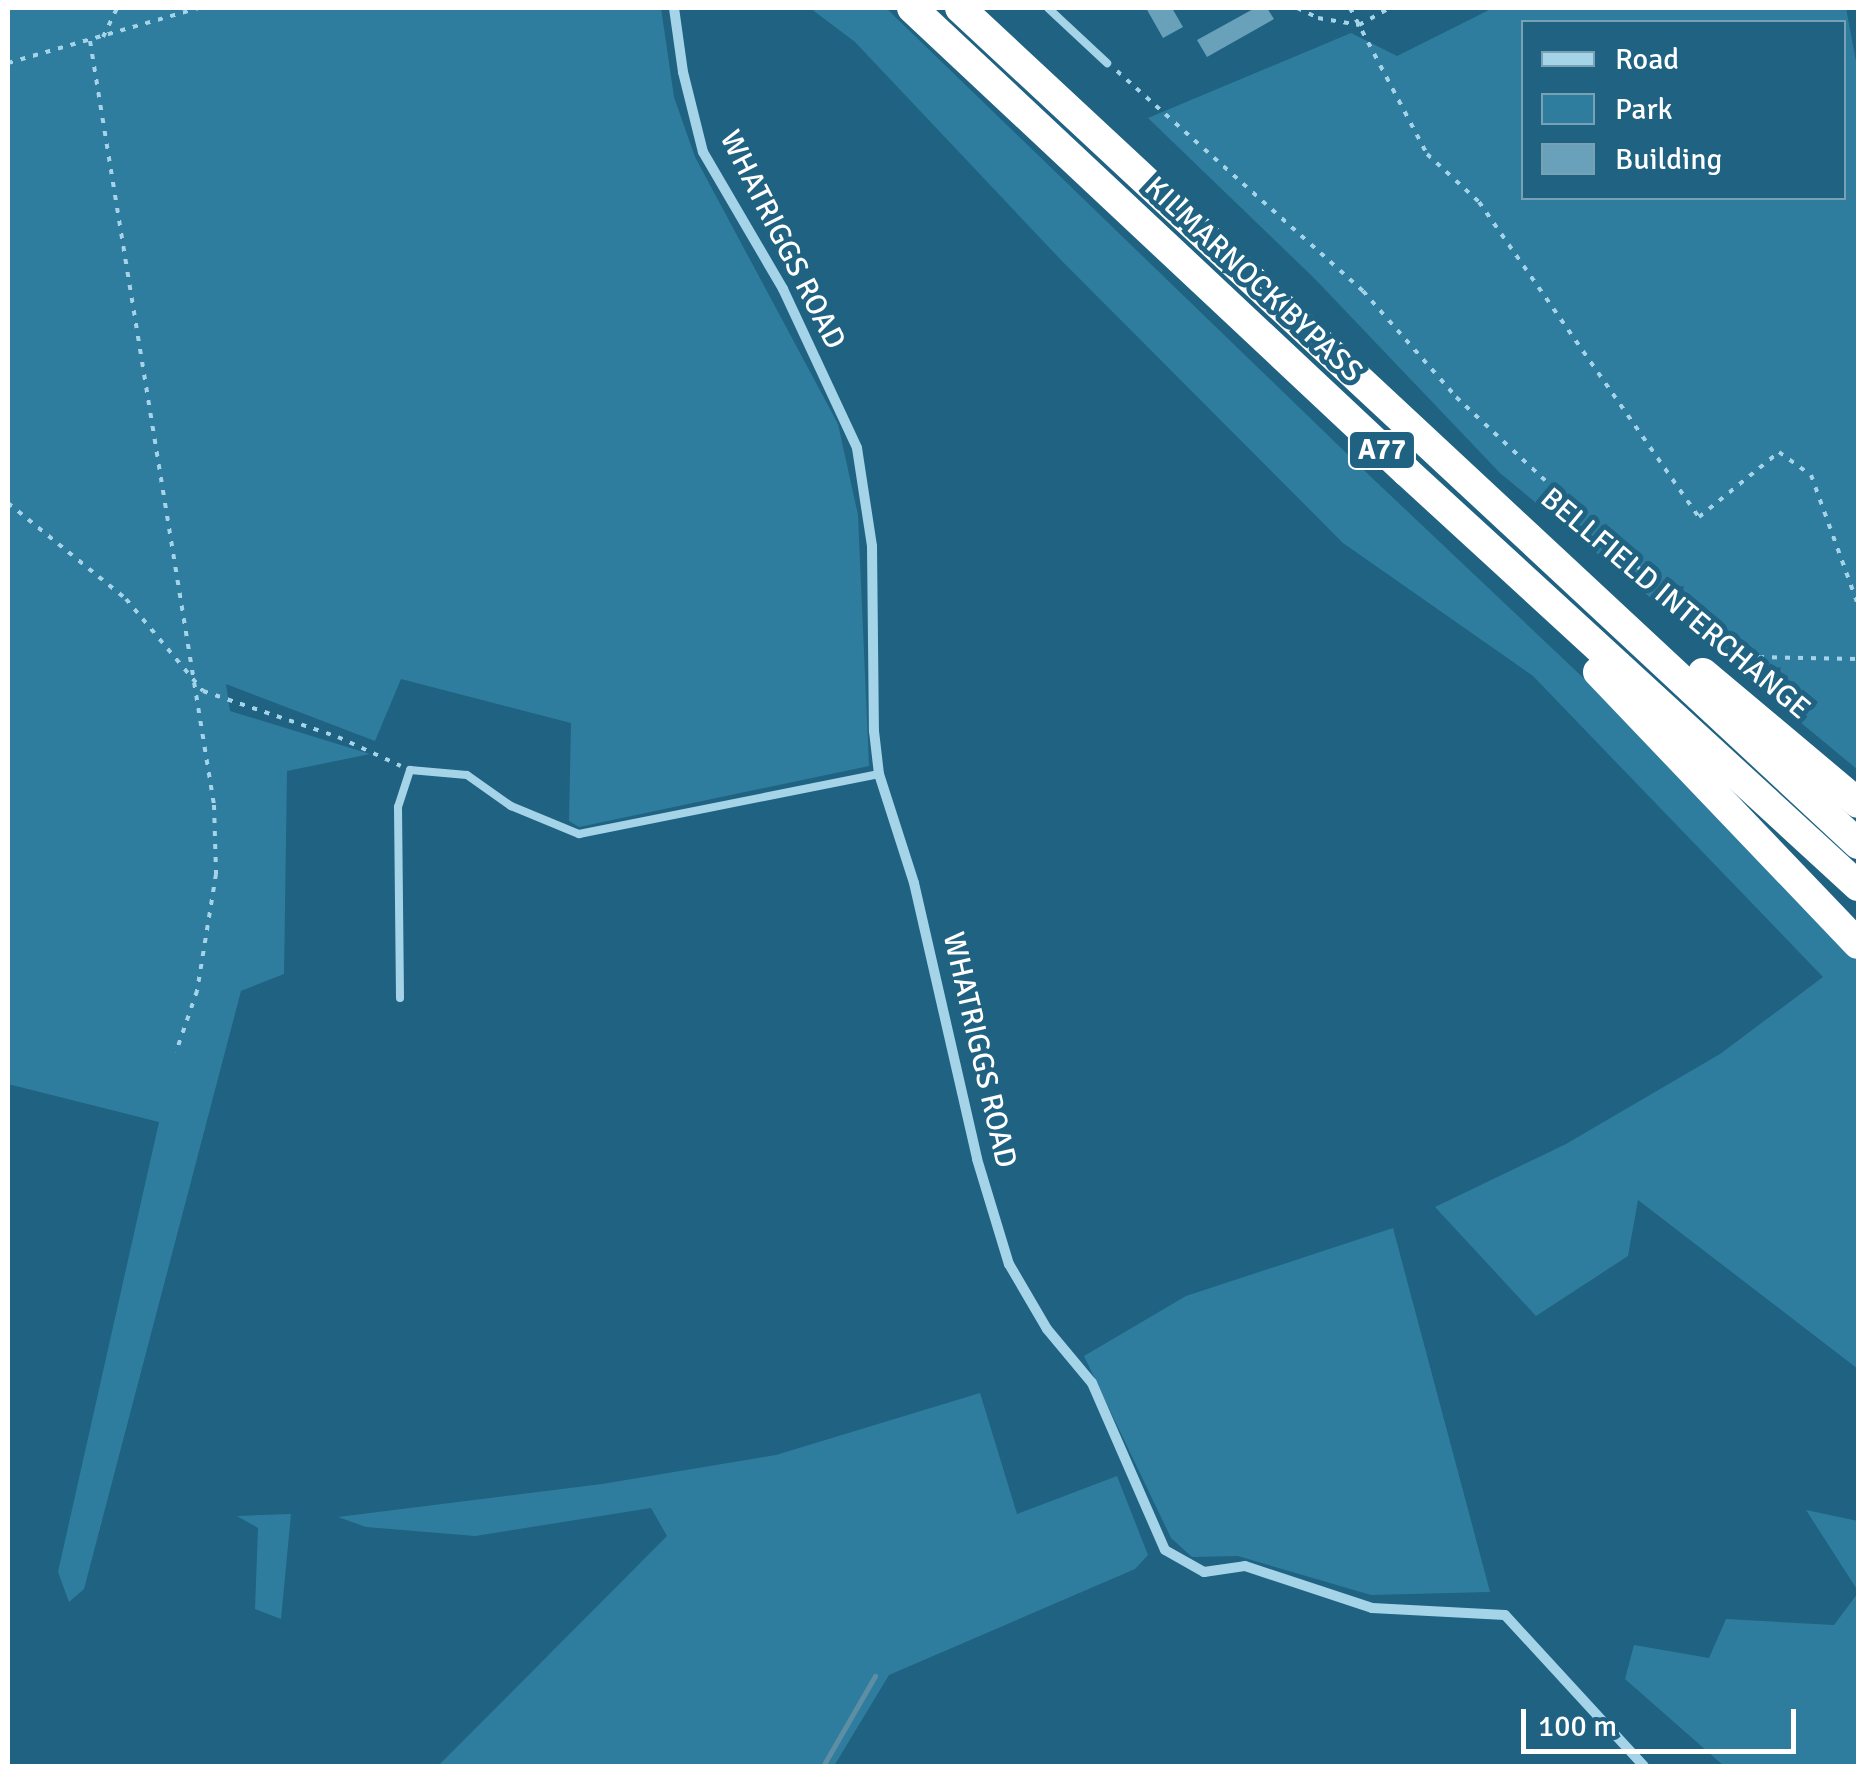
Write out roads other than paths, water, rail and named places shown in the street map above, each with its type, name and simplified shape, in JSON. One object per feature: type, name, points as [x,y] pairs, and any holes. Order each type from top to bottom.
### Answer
[{"type":"highway","name":"KILMARNOCK BYPASS","points":[[912,8],[1406,472],[1858,886]]},
{"type":"highway","name":"KILMARNOCK BYPASS","points":[[960,8],[1858,844]]},
{"type":"highway","name":"BELLFIELD INTERCHANGE","points":[[1448,459],[1858,804]]},
{"type":"highway","name":"A77","points":[[1406,472],[1858,944]]},
{"type":"street","name":"WHATRIGGS ROAD","points":[[674,8],[683,72],[703,152],[783,288],[857,448],[872,546],[874,731],[879,774],[914,883],[977,1158],[1010,1264],[1046,1329],[1092,1383],[1165,1550],[1204,1572],[1245,1566],[1372,1608],[1505,1616],[1644,1766]]},
{"type":"lane","points":[[1048,8],[1107,62]]},
{"type":"lane","points":[[400,998],[398,807],[410,770],[467,774],[512,806],[579,834],[879,774]]},
{"type":"waterway","points":[[823,1766],[875,1676]]}]
